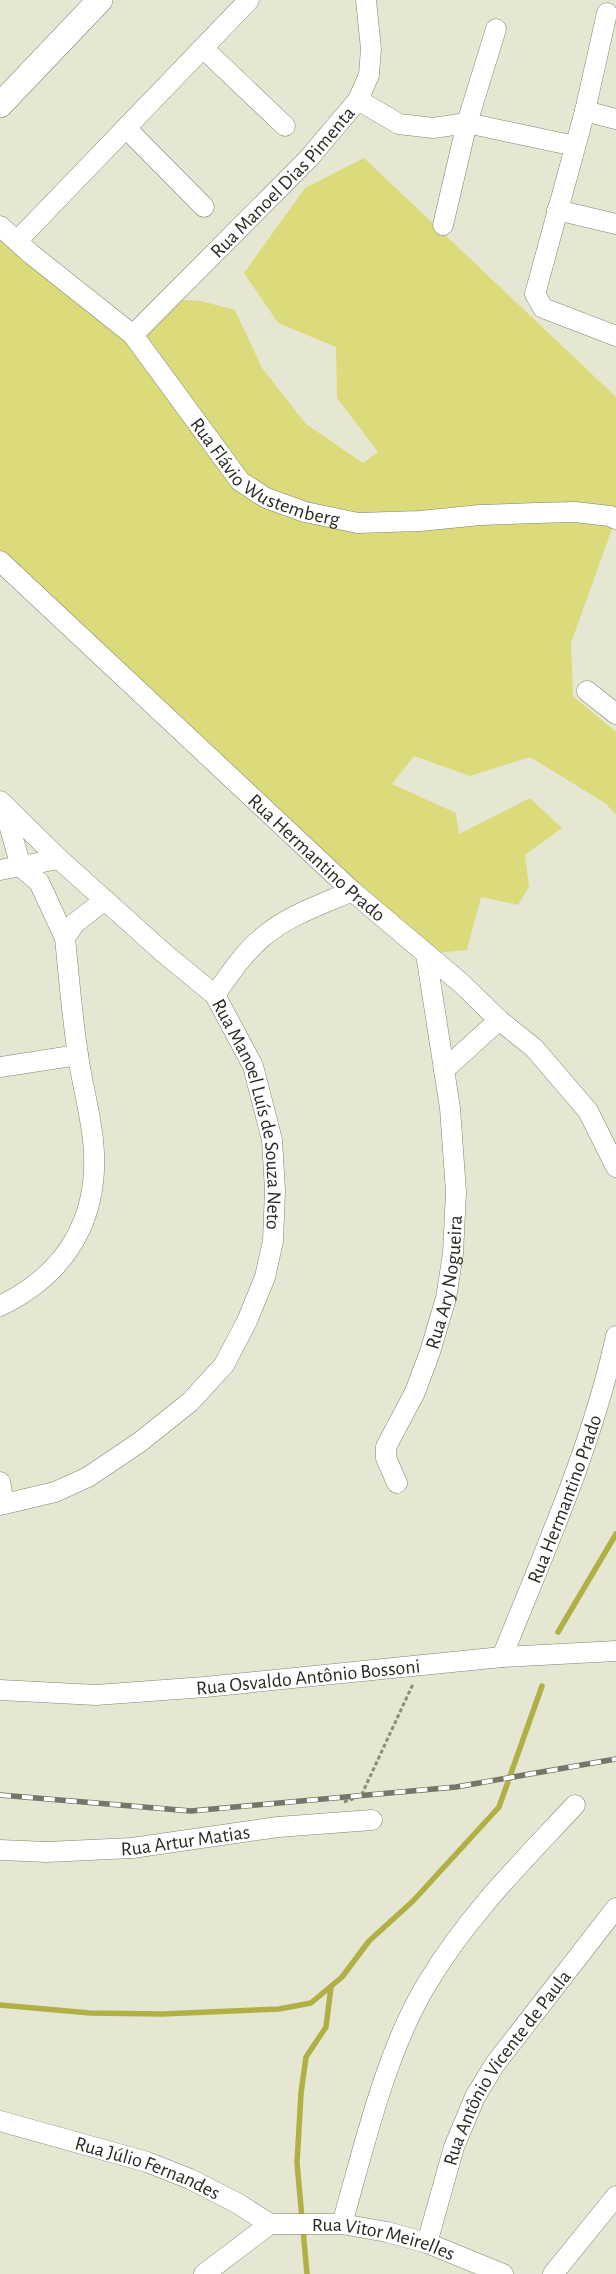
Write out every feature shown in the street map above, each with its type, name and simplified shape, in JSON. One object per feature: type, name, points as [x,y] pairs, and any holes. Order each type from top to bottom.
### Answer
[{"type":"main road","points":[[0,105],[100,0]]},
{"type":"street","points":[[17,241],[249,0]]},
{"type":"street","name":"Rua Manoel Dias Pimenta","points":[[133,335],[309,158],[358,100],[369,75],[371,49],[366,0]]},
{"type":"street","points":[[607,13],[585,111],[536,289],[537,301],[543,308],[616,336]]},
{"type":"street","points":[[443,225],[467,123],[496,29]]},
{"type":"street","points":[[203,48],[285,126]]},
{"type":"street","points":[[358,100],[399,124],[433,128],[467,123],[575,146]]},
{"type":"street","points":[[585,111],[616,119]]},
{"type":"street","points":[[126,128],[204,207]]},
{"type":"street","points":[[558,210],[616,224]]},
{"type":"street","name":"Rua Flávio Wustemberg","points":[[0,226],[31,254],[133,335],[240,481],[266,498],[305,512],[358,523],[420,521],[480,515],[575,512],[610,516],[616,519]]},
{"type":"street","name":"Rua Hermantino Prado","points":[[0,562],[352,891],[461,983],[499,1020],[534,1048],[588,1111],[616,1167]]},
{"type":"street","points":[[587,691],[616,714]]},
{"type":"street","points":[[0,1306],[20,1297],[64,1258],[79,1233],[89,1207],[94,1174],[93,1140],[78,1055],[64,938],[38,882],[21,867],[2,803]]},
{"type":"street","name":"Rua Manoel Luís de Souza Neto","points":[[2,803],[59,859],[165,954],[215,995],[253,1066],[272,1140],[275,1190],[273,1241],[266,1277],[247,1321],[224,1365],[190,1402],[140,1442],[88,1477],[55,1492],[2,1504]]},
{"type":"street","points":[[0,870],[59,859]]},
{"type":"street","points":[[215,995],[235,966],[264,936],[301,913],[352,891]]},
{"type":"street","points":[[64,938],[75,923],[105,900]]},
{"type":"street","name":"Rua Ary Nogueira","points":[[397,1482],[386,1458],[386,1447],[415,1392],[430,1352],[446,1298],[453,1254],[456,1192],[450,1108],[426,954]]},
{"type":"street","points":[[444,1070],[499,1020]]},
{"type":"street","points":[[0,1067],[78,1055]]},
{"type":"street","name":"Rua Hermantino Prado","points":[[502,1657],[582,1455],[610,1364],[616,1336]]},
{"type":"street","points":[[0,1482],[2,1504]]},
{"type":"street","name":"Rua Osvaldo Antônio Bossoni","points":[[0,1690],[96,1695],[502,1657],[616,1651]]},
{"type":"street","points":[[338,2224],[398,2043],[427,1983],[458,1935],[486,1899],[575,1805]]},
{"type":"street","name":"Rua Artur Matias","points":[[0,1850],[48,1852],[132,1848],[278,1827],[372,1820]]},
{"type":"street","name":"Rua Antônio Vicente de Paula","points":[[427,2244],[454,2147],[475,2097],[495,2064],[616,1908]]},
{"type":"street","name":"Rua Júlio Fernandes","points":[[0,2121],[146,2162],[190,2179],[280,2224]]},
{"type":"street","points":[[553,2274],[616,2196]]},
{"type":"street","points":[[204,2274],[280,2224]]},
{"type":"street","name":"Rua Vitor Meirelles","points":[[280,2224],[338,2224],[387,2232],[427,2244],[503,2274]]},
{"type":"path","points":[[342,1803],[361,1796],[422,1665]]},
{"type":"shaded area","points":[[364,158],[616,397],[616,518],[571,643],[573,696],[616,732],[616,815],[605,803],[530,757],[470,776],[414,756],[392,784],[456,813],[459,834],[530,798],[562,828],[525,855],[529,887],[518,905],[481,897],[467,950],[426,954],[0,561],[0,234],[133,335],[169,299],[201,301],[235,310],[262,368],[306,424],[363,463],[378,452],[337,398],[336,347],[278,323],[244,273],[305,188]]},
{"type":"waterway","points":[[558,1632],[616,1534]]},
{"type":"waterway","points":[[0,2005],[90,2013],[162,2014],[279,2009],[311,2003],[342,1977],[369,1941],[413,1901],[499,1807],[542,1686]]},
{"type":"waterway","points":[[307,2274],[297,2163],[301,2093],[306,2057],[326,2027],[331,1987]]},
{"type":"railway","points":[[0,1795],[191,1811],[456,1787],[616,1759]]}]
